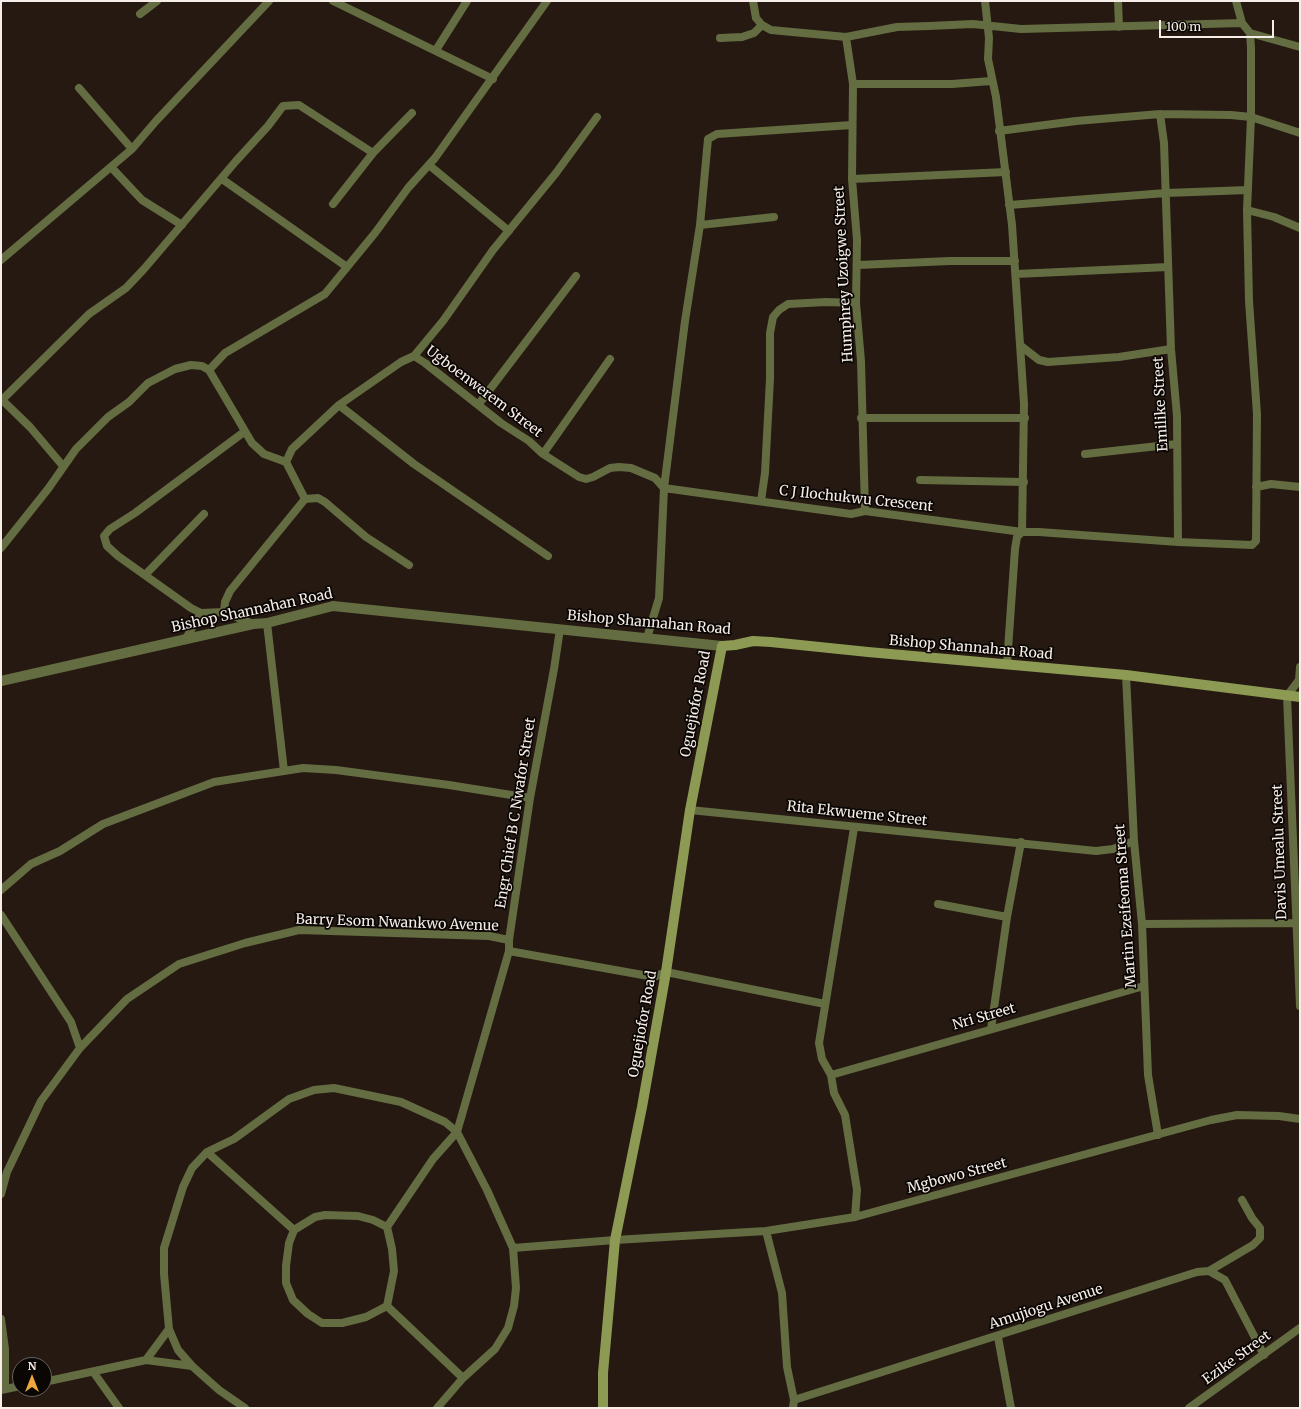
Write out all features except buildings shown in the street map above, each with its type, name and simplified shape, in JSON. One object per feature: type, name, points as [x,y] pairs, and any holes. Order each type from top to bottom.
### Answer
[{"type":"main road","name":"Bishop Shannahan Road","points":[[722,646],[753,641],[771,642],[1126,675],[1207,684],[1300,697]]},
{"type":"main road","name":"Oguejiofor Road","points":[[603,1408],[603,1373],[615,1240],[642,1107],[666,972],[690,810],[722,646]]},
{"type":"street","points":[[140,14],[156,1]]},
{"type":"street","points":[[1,260],[132,149],[156,121],[269,1]]},
{"type":"street","points":[[333,1],[493,79]]},
{"type":"street","points":[[436,50],[467,1]]},
{"type":"street","points":[[209,370],[225,352],[325,294],[408,188],[429,165],[493,79],[547,1]]},
{"type":"street","points":[[753,1],[756,18],[762,25],[771,30],[846,37],[897,27],[973,24],[1021,29],[1119,27],[1156,24],[1242,23]]},
{"type":"street","points":[[985,1],[988,59],[991,81],[996,97],[999,131],[1006,172],[1015,261],[1025,418],[1022,532],[1017,537],[1015,549],[1007,664]]},
{"type":"street","points":[[1118,1],[1119,27]]},
{"type":"street","points":[[1236,1],[1242,23],[1250,33],[1300,47]]},
{"type":"street","points":[[720,38],[742,37],[754,33],[762,25]]},
{"type":"street","points":[[1250,33],[1251,117],[1247,210],[1248,301],[1257,414],[1256,487],[1271,484],[1300,487]]},
{"type":"street","name":"Humphrey Uzoigwe Street","points":[[846,37],[853,84],[852,178],[858,265],[856,303],[861,361],[861,418],[865,511]]},
{"type":"street","points":[[853,84],[952,84],[991,81]]},
{"type":"street","points":[[80,88],[132,149]]},
{"type":"street","points":[[63,466],[30,427],[1,400],[90,314],[126,288],[222,179],[283,106],[291,104],[299,106],[373,153]]},
{"type":"street","points":[[333,204],[373,153],[412,113]]},
{"type":"street","points":[[999,131],[1076,121],[1160,114],[1231,115],[1251,117],[1300,133]]},
{"type":"street","points":[[1160,114],[1164,143],[1171,349]]},
{"type":"street","points":[[414,356],[443,321],[493,250],[556,173],[598,117]]},
{"type":"street","points":[[647,638],[659,598],[664,488],[685,321],[700,225],[708,139],[717,134],[852,125]]},
{"type":"street","points":[[429,165],[509,232]]},
{"type":"street","points":[[111,167],[142,200],[182,225]]},
{"type":"street","points":[[852,178],[1006,172]]},
{"type":"street","points":[[222,179],[347,267]]},
{"type":"street","points":[[1009,205],[1166,193],[1248,190]]},
{"type":"street","points":[[1247,210],[1274,217],[1300,228]]},
{"type":"street","points":[[700,225],[774,217]]},
{"type":"street","points":[[858,265],[950,261],[1015,261]]},
{"type":"street","points":[[1016,274],[1168,267]]},
{"type":"street","points":[[478,405],[576,276]]},
{"type":"street","points":[[761,502],[770,378],[770,333],[773,318],[779,310],[788,304],[826,302],[856,303]]},
{"type":"street","name":"Emilike Street","points":[[1021,346],[1039,360],[1048,362],[1112,358],[1171,349],[1176,395],[1179,487],[1178,542]]},
{"type":"street","name":"Ugboenwerem Street","points":[[286,462],[292,449],[339,405],[401,362],[414,356],[425,362],[501,423],[529,441],[543,454],[579,477],[586,479],[610,468],[631,468],[655,478],[664,488]]},
{"type":"street","points":[[543,454],[610,359]]},
{"type":"street","points":[[1,548],[48,489],[76,449],[108,417],[129,402],[148,384],[175,369],[191,365],[202,366],[209,370],[244,432],[252,443],[264,454],[286,462],[306,499]]},
{"type":"street","points":[[339,405],[414,464],[548,556]]},
{"type":"street","points":[[861,418],[1025,418]]},
{"type":"street","points":[[244,432],[104,536],[107,546],[118,556],[167,593],[201,613],[224,612],[253,624]]},
{"type":"street","points":[[1085,454],[1177,444]]},
{"type":"street","points":[[920,480],[1024,482]]},
{"type":"street","name":"C J Ilochukwu Crescent","points":[[664,488],[851,514],[865,511],[1022,532],[1252,545],[1256,540],[1256,487]]},
{"type":"street","points":[[224,612],[225,602],[230,591],[306,499],[318,498],[366,537],[409,565]]},
{"type":"street","points":[[145,575],[204,514]]},
{"type":"street","name":"Bishop Shannahan Road","points":[[1,682],[253,624],[267,623],[333,606],[560,633],[647,638],[722,646]]},
{"type":"street","points":[[184,640],[201,613]]},
{"type":"street","points":[[267,623],[284,771]]},
{"type":"street","name":"Engr Chief B C Nwafor Street","points":[[456,1132],[509,951],[509,940],[530,798],[560,633]]},
{"type":"street","points":[[1287,696],[1299,680],[1300,667]]},
{"type":"street","name":"Martin Ezeifeoma Street","points":[[1126,675],[1134,841],[1142,924],[1148,1075],[1158,1135]]},
{"type":"street","name":"Davis Umealu Street","points":[[1287,696],[1295,923],[1298,944],[1300,1006]]},
{"type":"street","points":[[1,890],[31,864],[60,851],[103,824],[146,806],[179,796],[214,782],[303,768],[336,770],[530,798]]},
{"type":"street","name":"Rita Ekwueme Street","points":[[690,810],[854,828],[1021,842],[1096,851],[1113,849],[1134,841]]},
{"type":"street","points":[[854,828],[820,1043],[822,1059],[831,1075],[834,1093],[845,1115],[857,1190],[855,1217]]},
{"type":"street","points":[[990,1029],[1007,916],[1021,842]]},
{"type":"street","points":[[938,904],[1007,916]]},
{"type":"street","points":[[1,915],[71,1022],[80,1048]]},
{"type":"street","points":[[1142,924],[1295,923]]},
{"type":"street","name":"Barry Esom Nwankwo Avenue","points":[[1,1194],[7,1172],[41,1101],[80,1048],[127,999],[179,964],[245,943],[299,930],[489,936],[509,940]]},
{"type":"street","points":[[509,951],[654,977],[666,972],[825,1004]]},
{"type":"street","name":"Nri Street","points":[[831,1075],[1144,986]]},
{"type":"street","points":[[245,1408],[218,1390],[192,1366],[178,1350],[169,1329],[164,1274],[164,1248],[183,1187],[192,1168],[207,1152],[234,1139],[289,1099],[314,1090],[334,1088],[401,1102],[426,1112],[445,1122],[456,1132],[487,1190],[513,1248],[516,1288],[514,1306],[508,1328],[495,1349],[464,1378],[436,1408]]},
{"type":"street","name":"Mgbowo Street","points":[[513,1248],[766,1231],[855,1217],[1211,1120],[1237,1115],[1279,1116],[1300,1119]]},
{"type":"street","points":[[387,1306],[394,1271],[394,1260],[387,1227],[433,1160],[456,1132]]},
{"type":"street","points":[[207,1152],[294,1230]]},
{"type":"street","points":[[1242,1200],[1252,1218],[1260,1228],[1260,1238],[1253,1244],[1209,1271],[1225,1280],[1264,1354]]},
{"type":"street","points":[[387,1227],[373,1220],[358,1216],[325,1215],[315,1217],[294,1230],[289,1243],[286,1283],[292,1300],[308,1314],[322,1323],[342,1323],[366,1317],[387,1306]]},
{"type":"street","points":[[766,1231],[782,1293],[787,1367],[793,1404]]},
{"type":"street","name":"Amujiogu Avenue","points":[[793,1404],[1197,1272],[1209,1271]]},
{"type":"street","points":[[387,1306],[464,1378]]},
{"type":"street","points":[[1,1319],[6,1349],[3,1389]]},
{"type":"street","name":"Ezike Street","points":[[1189,1408],[1300,1328]]},
{"type":"street","points":[[146,1360],[169,1329]]},
{"type":"street","points":[[998,1337],[1011,1408]]},
{"type":"street","points":[[52,1380],[146,1360],[192,1366]]},
{"type":"street","points":[[94,1372],[119,1408]]}]
